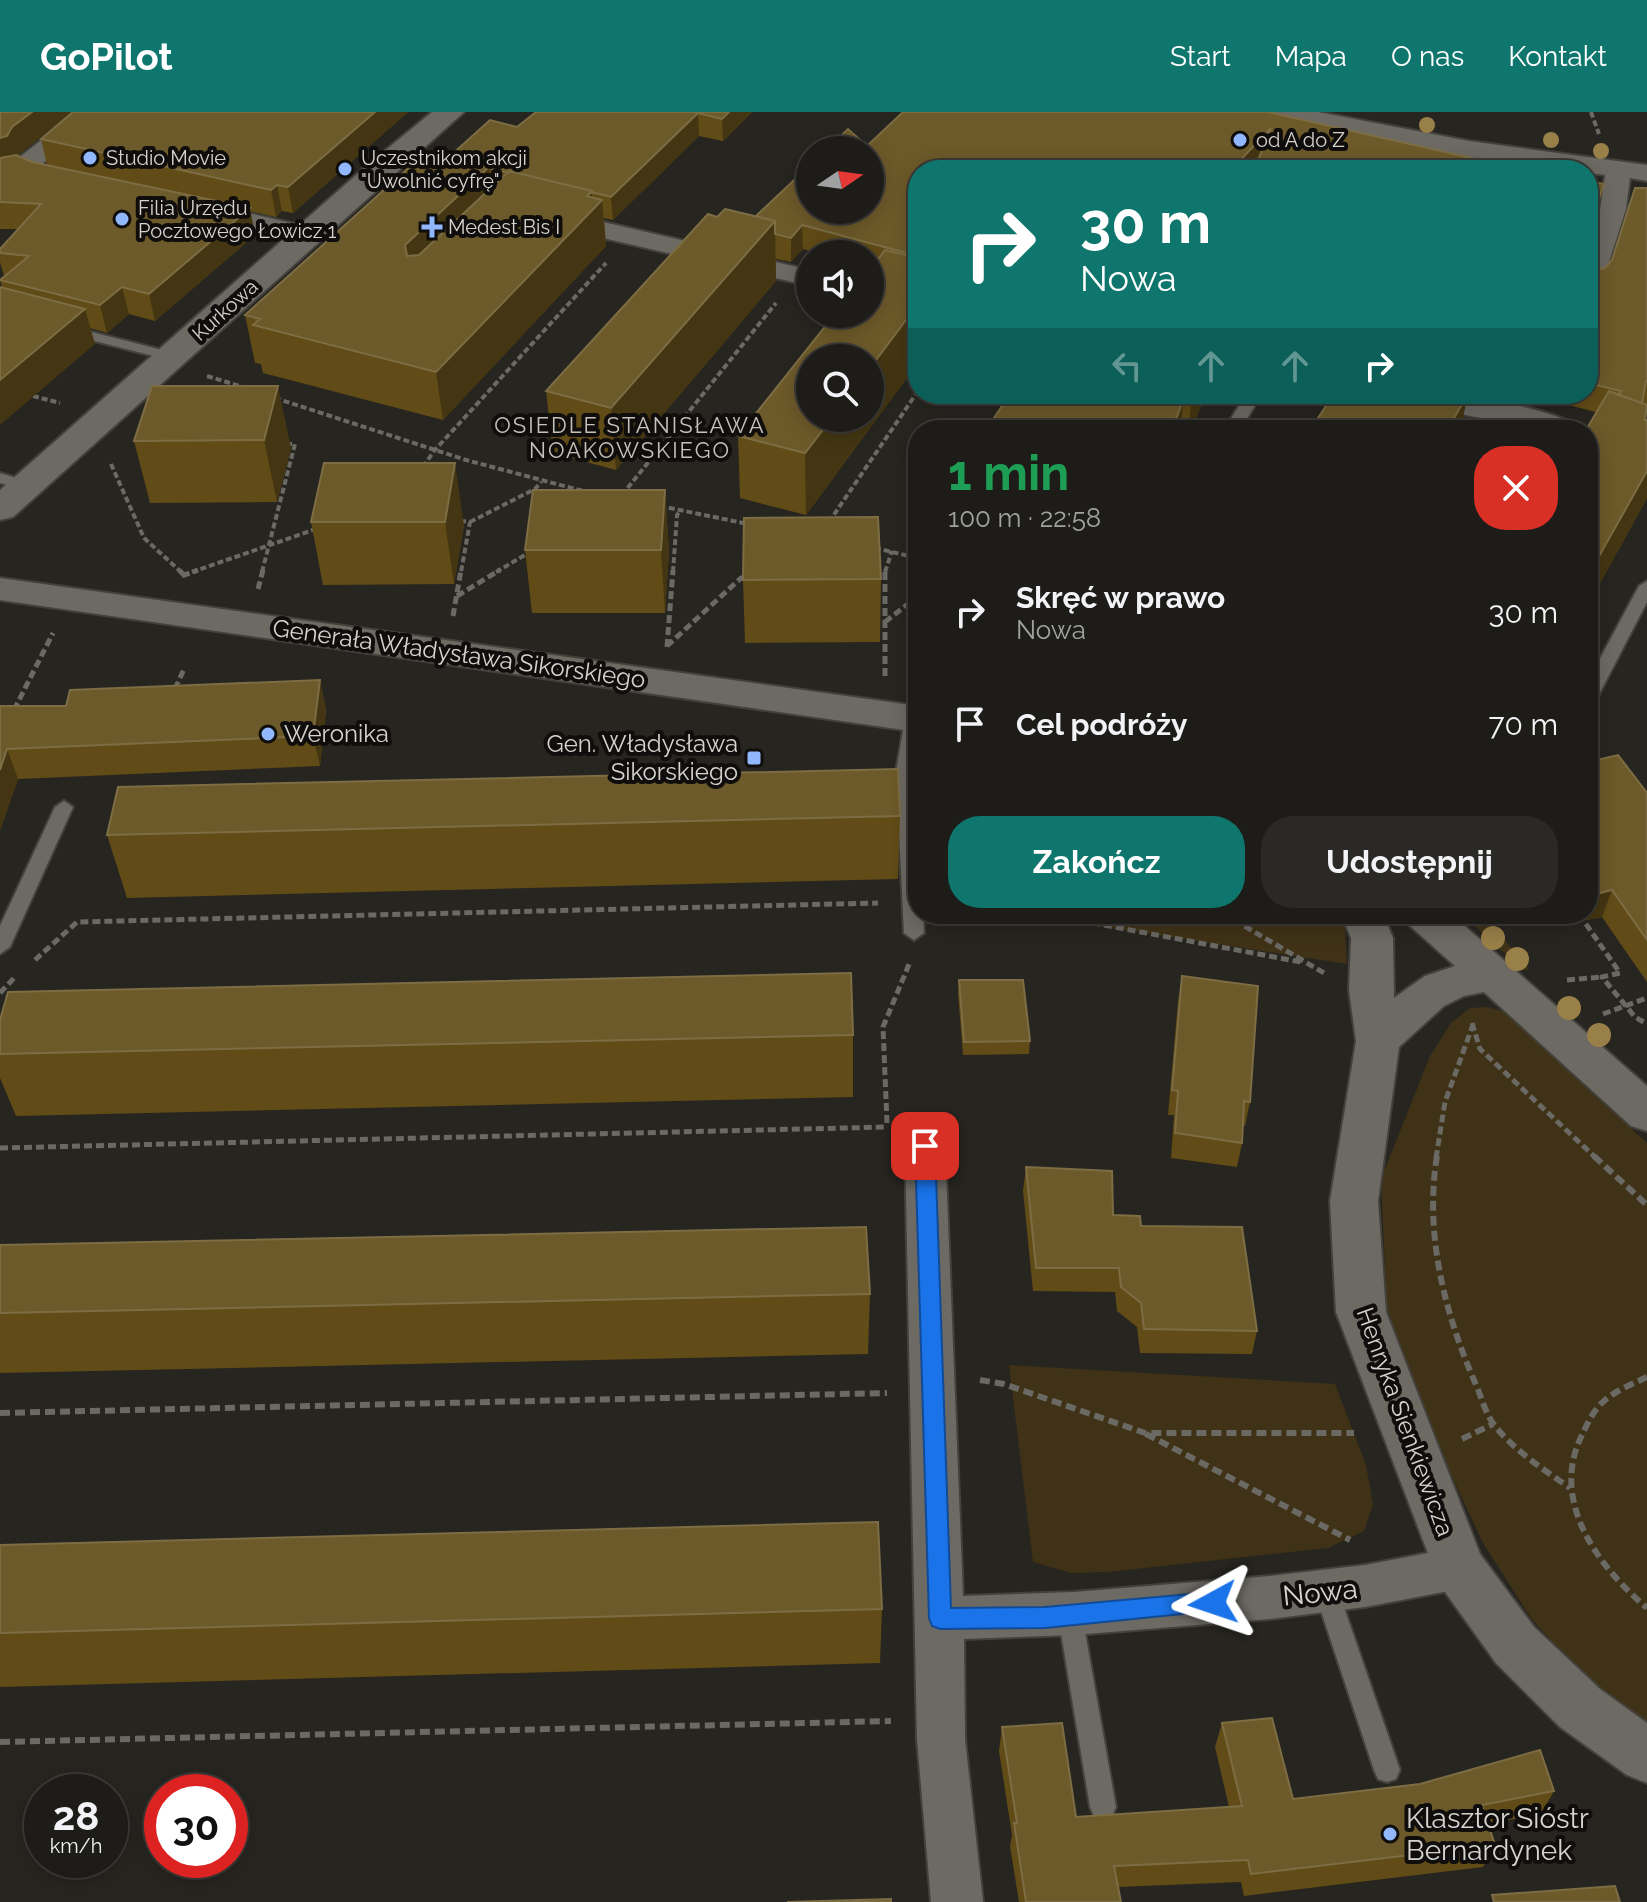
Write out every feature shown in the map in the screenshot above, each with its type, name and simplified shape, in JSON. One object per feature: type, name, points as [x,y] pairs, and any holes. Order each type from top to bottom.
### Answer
[{"type":"street","points":[[27,170],[30,161],[93,112]]},
{"type":"street","name":"Kurkowa","points":[[0,509],[14,482],[184,364],[308,235],[388,177],[450,112]]},
{"type":"street","points":[[1280,112],[1416,140],[1551,160]]},
{"type":"street","points":[[1598,167],[1647,173]]},
{"type":"street","points":[[0,176],[27,170],[55,180]]},
{"type":"street","points":[[1598,254],[1613,209],[1618,170]]},
{"type":"street","points":[[172,203],[308,235]]},
{"type":"street","points":[[527,211],[796,275]]},
{"type":"street","points":[[1463,404],[1549,419]]},
{"type":"street","name":"Generała Władysława Sikorskiego","points":[[0,589],[908,717]]},
{"type":"street","name":"Henryka Sienkiewicza","points":[[1366,924],[1372,938],[1371,990],[1378,1041],[1354,1201],[1361,1312],[1459,1568],[1515,1645],[1580,1708],[1647,1756]]},
{"type":"street","points":[[1435,924],[1647,1113]]},
{"type":"street","points":[[1378,1041],[1438,986],[1493,975]]},
{"type":"street","points":[[925,1146],[941,1739],[957,1902]]},
{"type":"street","name":"Nowa","points":[[940,1618],[1070,1615],[1327,1593],[1395,1583],[1459,1568]]},
{"type":"lane","points":[[56,327],[184,364]]},
{"type":"lane","points":[[1598,679],[1647,586]]},
{"type":"lane","points":[[908,757],[905,772],[908,821]]},
{"type":"lane","points":[[0,947],[64,807]]},
{"type":"lane","points":[[914,924],[914,933]]},
{"type":"lane","points":[[1327,1593],[1387,1770]]},
{"type":"lane","points":[[1070,1615],[1103,1807]]},
{"type":"path","points":[[422,469],[434,451],[609,259]]},
{"type":"path","points":[[634,501],[619,499],[778,300]]},
{"type":"path","points":[[184,364],[255,391]]},
{"type":"path","points":[[33,396],[60,403]]},
{"type":"path","points":[[268,396],[434,451],[541,482],[595,493]]},
{"type":"path","points":[[825,527],[909,404]]},
{"type":"path","points":[[256,598],[295,444],[282,444]]},
{"type":"path","points":[[110,462],[144,538],[184,575]]},
{"type":"path","points":[[456,521],[470,522],[535,489],[541,482]]},
{"type":"path","points":[[650,504],[755,526]]},
{"type":"path","points":[[681,510],[677,515],[666,650],[741,578],[754,578]]},
{"type":"path","points":[[448,624],[457,596],[470,522]]},
{"type":"path","points":[[173,580],[324,526]]},
{"type":"path","points":[[862,546],[908,555]]},
{"type":"path","points":[[457,596],[534,550]]},
{"type":"path","points":[[885,684],[883,577],[892,551]]},
{"type":"path","points":[[884,622],[908,604]]},
{"type":"path","points":[[12,713],[46,652],[54,629]]},
{"type":"path","points":[[173,695],[184,669]]},
{"type":"path","points":[[33,961],[77,922],[908,903]]},
{"type":"path","points":[[1098,924],[1301,962]]},
{"type":"path","points":[[1240,924],[1301,962],[1336,978]]},
{"type":"path","points":[[1553,981],[1620,973],[1586,924]]},
{"type":"path","points":[[0,1148],[888,1127],[883,1027],[909,966],[914,933]]},
{"type":"path","points":[[0,993],[23,970]]},
{"type":"path","points":[[1602,977],[1635,1017],[1647,1024]]},
{"type":"path","points":[[1596,1018],[1624,1004],[1647,998]]},
{"type":"path","points":[[1570,1488],[1527,1458],[1493,1424],[1458,1345],[1434,1249],[1433,1179],[1445,1102],[1472,1023],[1480,1049],[1647,1205]]},
{"type":"path","points":[[932,1371],[1004,1384],[1145,1433],[1355,1542]]},
{"type":"path","points":[[1647,1377],[1603,1401],[1574,1445],[1570,1488],[1583,1533],[1605,1569],[1628,1594],[1647,1608]]},
{"type":"path","points":[[0,1413],[890,1393]]},
{"type":"path","points":[[1145,1433],[1360,1433]]},
{"type":"path","points":[[0,1742],[897,1720]]},
{"type":"shaded area","points":[[1085,924],[1345,924],[1347,964]]},
{"type":"shaded area","points":[[1473,924],[1491,924],[1529,969],[1523,970]]},
{"type":"shaded area","points":[[1487,1007],[1503,1011],[1647,1143],[1647,1721],[1619,1703],[1570,1662],[1531,1618],[1483,1543],[1409,1384],[1387,1313],[1381,1179],[1430,1056],[1451,1023],[1470,1008]]},
{"type":"shaded area","points":[[1009,1365],[1335,1384],[1366,1465],[1373,1504],[1364,1531],[1328,1548],[1108,1572],[1071,1573],[1033,1562]]},
{"type":"building","points":[[0,112],[32,112],[12,127],[7,136],[0,138]]},
{"type":"building","points":[[73,112],[375,112],[288,187],[277,185],[271,190],[41,139]]},
{"type":"building","points":[[536,112],[729,112],[722,119],[698,113],[611,197],[449,157],[490,120],[517,127]]},
{"type":"building","points":[[903,112],[1268,112],[1480,160],[1258,160],[1271,128],[1241,160],[908,160],[908,253],[884,247],[884,240],[858,240],[802,225],[791,238],[775,234],[775,221],[756,216],[796,178],[796,224],[884,224],[884,136],[878,136]]},
{"type":"building","points":[[848,129],[856,136],[841,136]]},
{"type":"building","points":[[426,152],[489,167],[405,245],[407,256],[419,255],[509,171],[592,191],[587,196],[602,200],[436,372],[253,325],[260,319],[245,315]]},
{"type":"building","points":[[16,155],[32,162],[250,208],[149,294],[122,287],[100,305],[0,280],[29,256],[0,253],[0,249],[41,204],[0,202],[0,158]]},
{"type":"building","points":[[1598,183],[1604,184],[1598,202]]},
{"type":"building","points":[[1635,188],[1647,188],[1647,381],[1642,403],[1618,395],[1621,391],[1598,385],[1598,269],[1605,268],[1612,260]]},
{"type":"building","points":[[725,209],[775,221],[611,408],[546,391],[708,214],[717,217]]},
{"type":"building","points":[[884,251],[908,256],[908,317],[884,349],[884,344],[811,344],[824,328],[884,328]]},
{"type":"building","points":[[0,287],[85,309],[0,380]]},
{"type":"building","points":[[796,363],[796,432],[821,432],[805,453],[738,436]]},
{"type":"building","points":[[152,386],[278,386],[264,440],[134,441]]},
{"type":"building","points":[[1609,391],[1647,405],[1647,471],[1598,558],[1598,420],[1592,420]]},
{"type":"building","points":[[1003,404],[1182,404],[1176,420],[993,420]]},
{"type":"building","points":[[1327,404],[1462,404],[1453,420],[1317,420]]},
{"type":"building","points":[[324,463],[455,463],[445,522],[311,522]]},
{"type":"building","points":[[533,490],[665,490],[661,550],[525,550]]},
{"type":"building","points":[[878,517],[881,579],[743,580],[744,518]]},
{"type":"building","points":[[320,680],[313,736],[7,749],[0,770],[0,706],[66,706],[70,690]]},
{"type":"building","points":[[1618,755],[1647,793],[1647,940],[1612,890],[1598,894],[1598,760]]},
{"type":"building","points":[[898,769],[900,816],[107,835],[118,787]]},
{"type":"building","points":[[851,973],[853,1035],[0,1054],[0,1020],[8,992]]},
{"type":"building","points":[[1182,976],[1258,986],[1250,1102],[1244,1101],[1242,1143],[1175,1133],[1178,1091],[1172,1090]]},
{"type":"building","points":[[959,980],[1023,980],[1030,1041],[964,1042]]},
{"type":"building","points":[[1026,1167],[1112,1171],[1113,1215],[1140,1216],[1141,1226],[1242,1227],[1257,1331],[1144,1329],[1141,1303],[1121,1287],[1119,1268],[1036,1268]]},
{"type":"building","points":[[866,1227],[870,1294],[0,1313],[0,1245]]},
{"type":"building","points":[[878,1522],[882,1609],[0,1633],[0,1545]]},
{"type":"building","points":[[1272,1718],[1293,1799],[1420,1784],[1540,1750],[1554,1791],[1482,1805],[1495,1845],[1251,1874],[1248,1860],[1114,1866],[1121,1902],[1026,1902],[1002,1727],[1062,1723],[1076,1817],[1242,1806],[1222,1723]]},
{"type":"building","points":[[1615,1886],[1620,1902],[1494,1902],[1492,1895]]},
{"type":"building","points":[[891,1899],[891,1902],[787,1902]]},
{"type":"place","name":"od A do Z","points":[[1240,140]]},
{"type":"place","name":"Studio Movie","points":[[90,158]]},
{"type":"place","name":"Uczestnikom akcji \"Uwolnić cyfrę\"","points":[[345,169]]},
{"type":"place","name":"Filia Urzędu Pocztowego Łowicz 1","points":[[122,219]]},
{"type":"place","name":"Medest Bis I","points":[[432,227]]},
{"type":"place","name":"Weronika","points":[[268,734]]},
{"type":"place","name":"Gen. Władysława Sikorskiego","points":[[754,758]]},
{"type":"place","name":"Klasztor Sióstr Bernardynek","points":[[1390,1834]]},
{"type":"district","name":"OSIEDLE STANISŁAWA NOAKOWSKIEGO","points":[[630,438]]},
{"type":"route","points":[[925,1146],[940,1618],[1045,1618],[1213,1603]]}]
